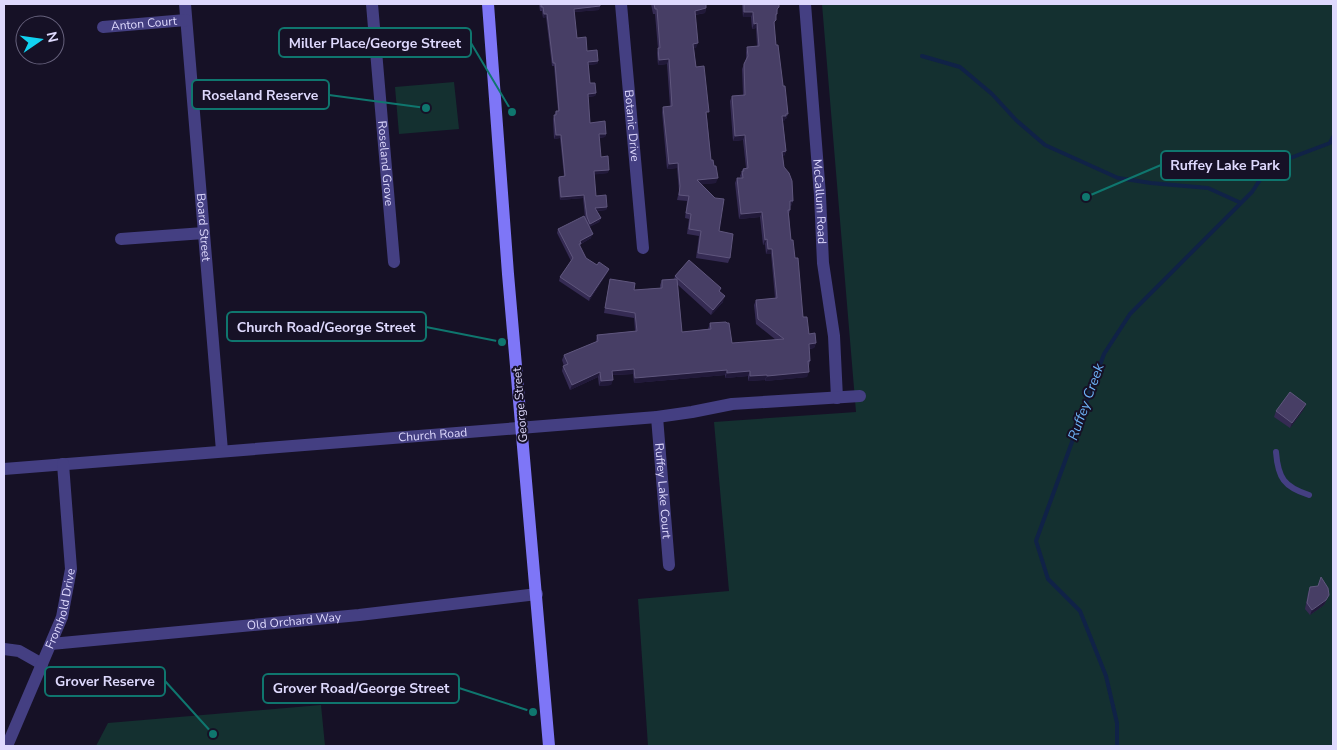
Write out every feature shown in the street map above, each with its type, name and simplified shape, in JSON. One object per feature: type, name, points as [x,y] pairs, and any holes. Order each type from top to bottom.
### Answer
[{"type":"main road","name":"George Street","points":[[488,4],[509,283],[549,746]]},
{"type":"street","name":"Board Street","points":[[185,4],[222,451]]},
{"type":"street","name":"Roseland Grove","points":[[372,4],[394,262]]},
{"type":"street","name":"Botanic Drive","points":[[622,4],[643,248]]},
{"type":"street","name":"McCallum Road","points":[[805,4],[820,196],[823,263],[834,336],[837,398]]},
{"type":"street","name":"Anton Court","points":[[103,27],[186,20]]},
{"type":"street","points":[[121,239],[204,233]]},
{"type":"street","name":"Church Road","points":[[4,469],[657,417],[732,404],[860,396]]},
{"type":"street","name":"Ruffey Lake Court","points":[[657,417],[668,565]]},
{"type":"street","name":"Fromhold Drive","points":[[7,746],[62,617],[71,569],[63,464]]},
{"type":"street","name":"Old Orchard Way","points":[[50,644],[359,615],[537,594]]},
{"type":"street","points":[[4,649],[19,651],[42,664]]},
{"type":"lane","points":[[1276,452],[1282,480],[1296,491],[1309,496]]},
{"type":"green space","points":[[822,4],[1333,4],[1333,746],[648,746],[638,599],[729,591],[714,422],[856,412]]},
{"type":"green space","points":[[454,82],[459,129],[399,134],[395,87]]},
{"type":"green space","points":[[321,705],[325,746],[96,746],[108,723]]},
{"type":"building","points":[[541,4],[600,4],[600,6],[574,9],[577,38],[586,37],[587,51],[597,50],[598,61],[588,62],[590,83],[595,83],[596,93],[588,94],[590,123],[605,121],[606,134],[599,134],[601,157],[608,156],[609,170],[594,171],[596,196],[606,195],[607,207],[595,208],[601,218],[590,224],[587,217],[584,195],[561,197],[559,177],[565,176],[561,135],[556,135],[554,115],[556,115],[556,111],[559,111],[555,63],[553,63],[547,14],[544,14]]},
{"type":"building","points":[[654,4],[706,4],[706,8],[695,11],[698,43],[693,44],[696,67],[704,66],[709,112],[706,112],[711,160],[713,160],[714,166],[716,166],[718,178],[697,180],[715,198],[724,199],[719,231],[733,234],[730,258],[698,253],[701,231],[689,229],[691,214],[686,213],[689,196],[679,195],[678,163],[669,164],[663,107],[672,106],[669,59],[659,60],[657,9],[655,9]]},
{"type":"building","points":[[744,4],[779,4],[774,22],[788,114],[782,116],[786,151],[782,152],[784,167],[792,181],[793,201],[790,201],[790,210],[788,210],[791,240],[793,240],[795,258],[798,258],[803,317],[807,317],[809,334],[815,333],[816,343],[809,344],[809,372],[750,376],[750,371],[727,373],[727,370],[635,378],[634,369],[612,371],[613,380],[601,381],[600,372],[572,385],[563,366],[568,364],[564,355],[598,341],[597,335],[637,331],[635,313],[605,308],[610,279],[635,283],[634,290],[662,288],[662,280],[677,279],[682,332],[711,329],[710,323],[726,322],[729,323],[732,343],[784,339],[758,319],[756,300],[777,298],[772,249],[768,249],[767,239],[765,240],[762,212],[741,214],[737,178],[743,178],[743,169],[748,168],[745,135],[735,136],[732,96],[745,95],[744,64],[748,56],[747,47],[759,46],[757,23],[754,24],[753,12],[744,12]]},
{"type":"building","points":[[584,216],[593,234],[580,241],[581,244],[579,244],[586,258],[597,265],[599,262],[609,269],[590,297],[560,277],[573,258],[558,229]]},
{"type":"building","points":[[689,260],[721,288],[719,291],[725,296],[713,310],[675,276]]},
{"type":"building","points":[[1290,392],[1306,404],[1292,423],[1276,411]]},
{"type":"building","points":[[1321,577],[1328,588],[1329,595],[1326,600],[1312,610],[1307,603],[1310,587],[1318,586]]},
{"type":"waterway","points":[[922,56],[960,67],[992,94],[1016,120],[1045,145],[1118,178],[1208,188],[1241,203]]},
{"type":"waterway","name":"Ruffey Creek","points":[[1117,746],[1117,723],[1106,676],[1080,611],[1048,579],[1036,541],[1104,354],[1130,314],[1252,192],[1269,166],[1330,143],[1333,137]]},
{"type":"place","name":"Roseland Reserve","points":[[426,108]]},
{"type":"place","name":"Miller Place/George Street","points":[[512,112]]},
{"type":"place","name":"Ruffey Lake Park","points":[[1086,197]]},
{"type":"place","name":"Church Road/George Street","points":[[502,342]]},
{"type":"place","name":"Grover Road/George Street","points":[[533,712]]},
{"type":"place","name":"Grover Reserve","points":[[213,734]]}]
